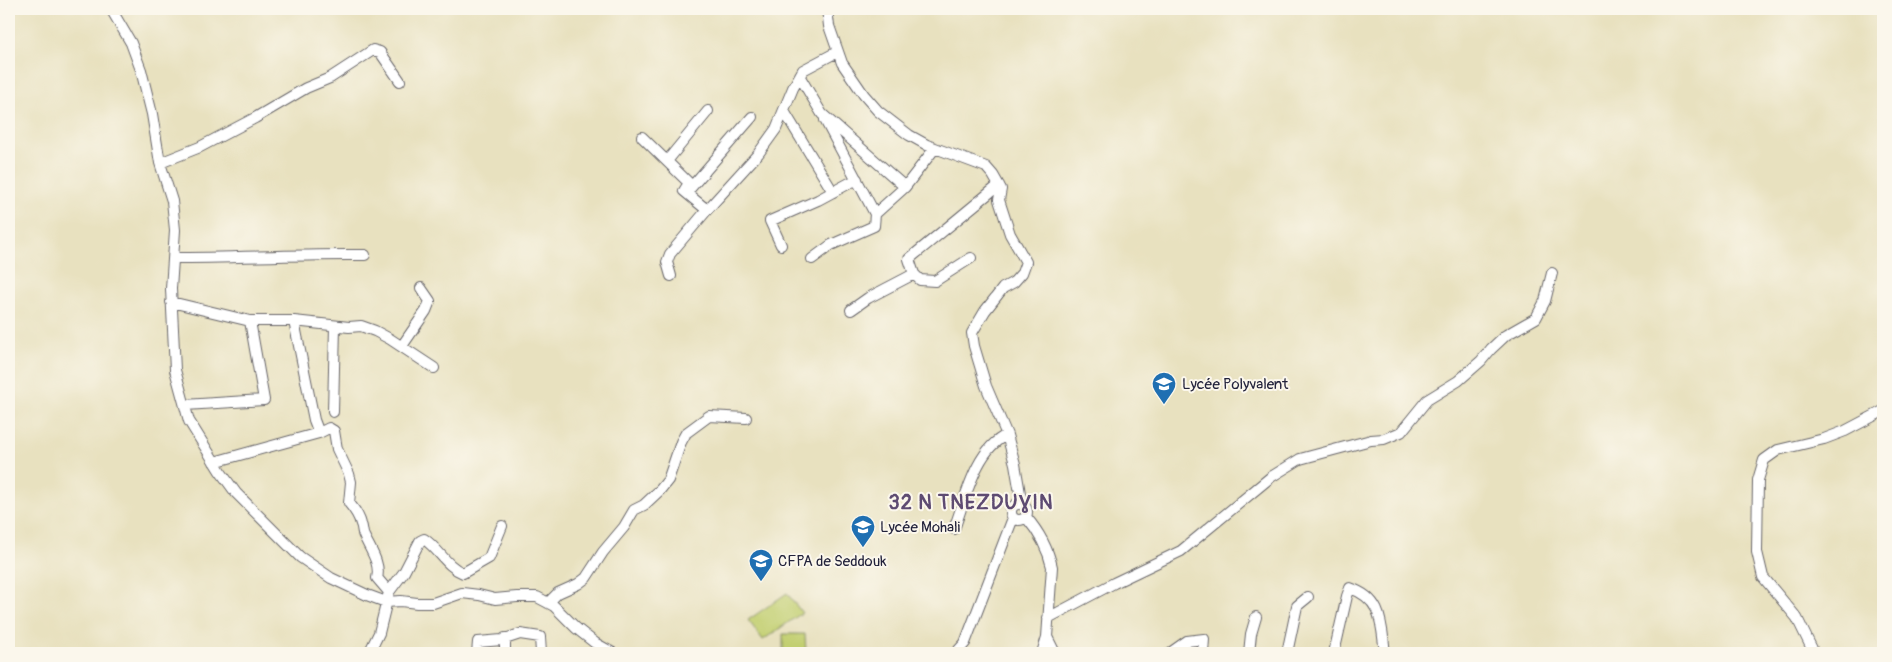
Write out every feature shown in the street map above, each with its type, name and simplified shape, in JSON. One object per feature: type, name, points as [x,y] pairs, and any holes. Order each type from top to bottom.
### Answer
[{"type":"street","points":[[111,9],[131,43],[141,70],[152,114],[160,163],[172,201],[175,230],[171,302],[175,370],[189,421],[236,493],[300,558],[332,578],[366,595],[417,603],[433,603],[462,593],[479,595],[495,600],[517,596],[537,597],[554,606],[576,628],[595,643],[614,653]]},
{"type":"street","points":[[828,9],[829,26],[842,63],[864,95],[878,111],[909,135],[935,148],[986,167],[1001,189],[999,200],[1010,234],[1026,262],[1022,273],[1014,282],[1003,288],[985,311],[972,333],[986,386],[1007,435],[1015,464],[1020,505]]},
{"type":"street","points":[[160,163],[200,147],[255,118],[306,88],[330,78],[373,50],[380,52],[400,81]]},
{"type":"street","points":[[671,276],[667,262],[670,254],[758,154],[776,129],[804,70],[837,52]]},
{"type":"street","points":[[800,77],[822,114],[875,214],[874,226],[831,245],[812,259]]},
{"type":"street","points":[[667,161],[708,111]]},
{"type":"street","points":[[784,111],[833,192]]},
{"type":"street","points":[[822,114],[905,187]]},
{"type":"street","points":[[686,193],[752,117]]},
{"type":"street","points":[[642,137],[689,183],[684,191],[707,210]]},
{"type":"street","points":[[875,214],[905,187],[935,148]]},
{"type":"street","points":[[781,245],[770,221],[857,179]]},
{"type":"street","points":[[971,258],[935,281],[920,280],[914,274],[909,259],[998,184]]},
{"type":"street","points":[[173,258],[250,258],[309,254],[366,254]]},
{"type":"street","points":[[1048,618],[1114,583],[1181,551],[1271,477],[1300,459],[1371,440],[1384,439],[1401,432],[1428,400],[1458,381],[1506,335],[1536,318],[1545,301],[1552,273]]},
{"type":"street","points":[[851,310],[868,298],[914,274]]},
{"type":"street","points":[[402,346],[426,311],[430,301],[421,288]]},
{"type":"street","points":[[171,302],[250,321],[294,321],[335,326],[361,326],[375,331],[402,346],[434,368]]},
{"type":"street","points":[[185,405],[264,400],[250,321]]},
{"type":"street","points":[[294,321],[314,420],[319,433]]},
{"type":"street","points":[[334,412],[335,326]]},
{"type":"street","points":[[1814,653],[1797,618],[1763,577],[1757,552],[1758,480],[1764,460],[1778,450],[1824,439],[1845,431],[1883,411]]},
{"type":"street","points":[[548,603],[558,593],[578,584],[586,578],[603,552],[624,527],[634,510],[644,505],[660,490],[668,480],[680,442],[686,433],[709,416],[746,418]]},
{"type":"street","points":[[214,462],[319,433],[329,428],[334,431],[337,449],[351,482],[349,503],[357,513],[363,534],[376,560],[379,571],[377,578],[388,597]]},
{"type":"street","points":[[954,529],[980,460],[998,438],[1007,435]]},
{"type":"street","points":[[1013,518],[1021,521],[1026,518],[1028,511],[1020,505]]},
{"type":"street","points":[[956,653],[965,643],[1013,518],[1011,509],[1020,505]]},
{"type":"street","points":[[1026,518],[1037,532],[1051,561],[1052,578],[1047,637],[1042,653]]},
{"type":"street","points":[[369,653],[379,633],[388,597],[420,541],[424,539],[435,547],[454,569],[463,573],[489,558],[502,526]]},
{"type":"street","points":[[1334,653],[1350,588],[1359,591],[1371,600],[1378,609],[1385,653]]},
{"type":"street","points":[[1287,653],[1297,606],[1308,597]]},
{"type":"street","points":[[1249,653],[1251,634],[1256,617]]},
{"type":"street","points":[[477,653],[478,642],[520,634],[540,637],[541,653]]},
{"type":"street","points":[[1047,637],[1055,653]]},
{"type":"street","points":[[505,638],[505,653]]},
{"type":"street","points":[[1174,652],[1187,641],[1204,639],[1203,653]]},
{"type":"green space","points":[[787,593],[802,613],[763,640],[748,620]]},
{"type":"green space","points":[[783,634],[805,634],[806,653],[783,653]]},
{"type":"place","name":"Lycée Polyvalent","points":[[1164,405]]},
{"type":"place","name":"Lycée Mohali","points":[[863,548]]},
{"type":"place","name":"CFPA de Seddouk","points":[[761,582]]},
{"type":"district","name":"32 N TNEZDUƔIN","points":[[971,502]]}]
